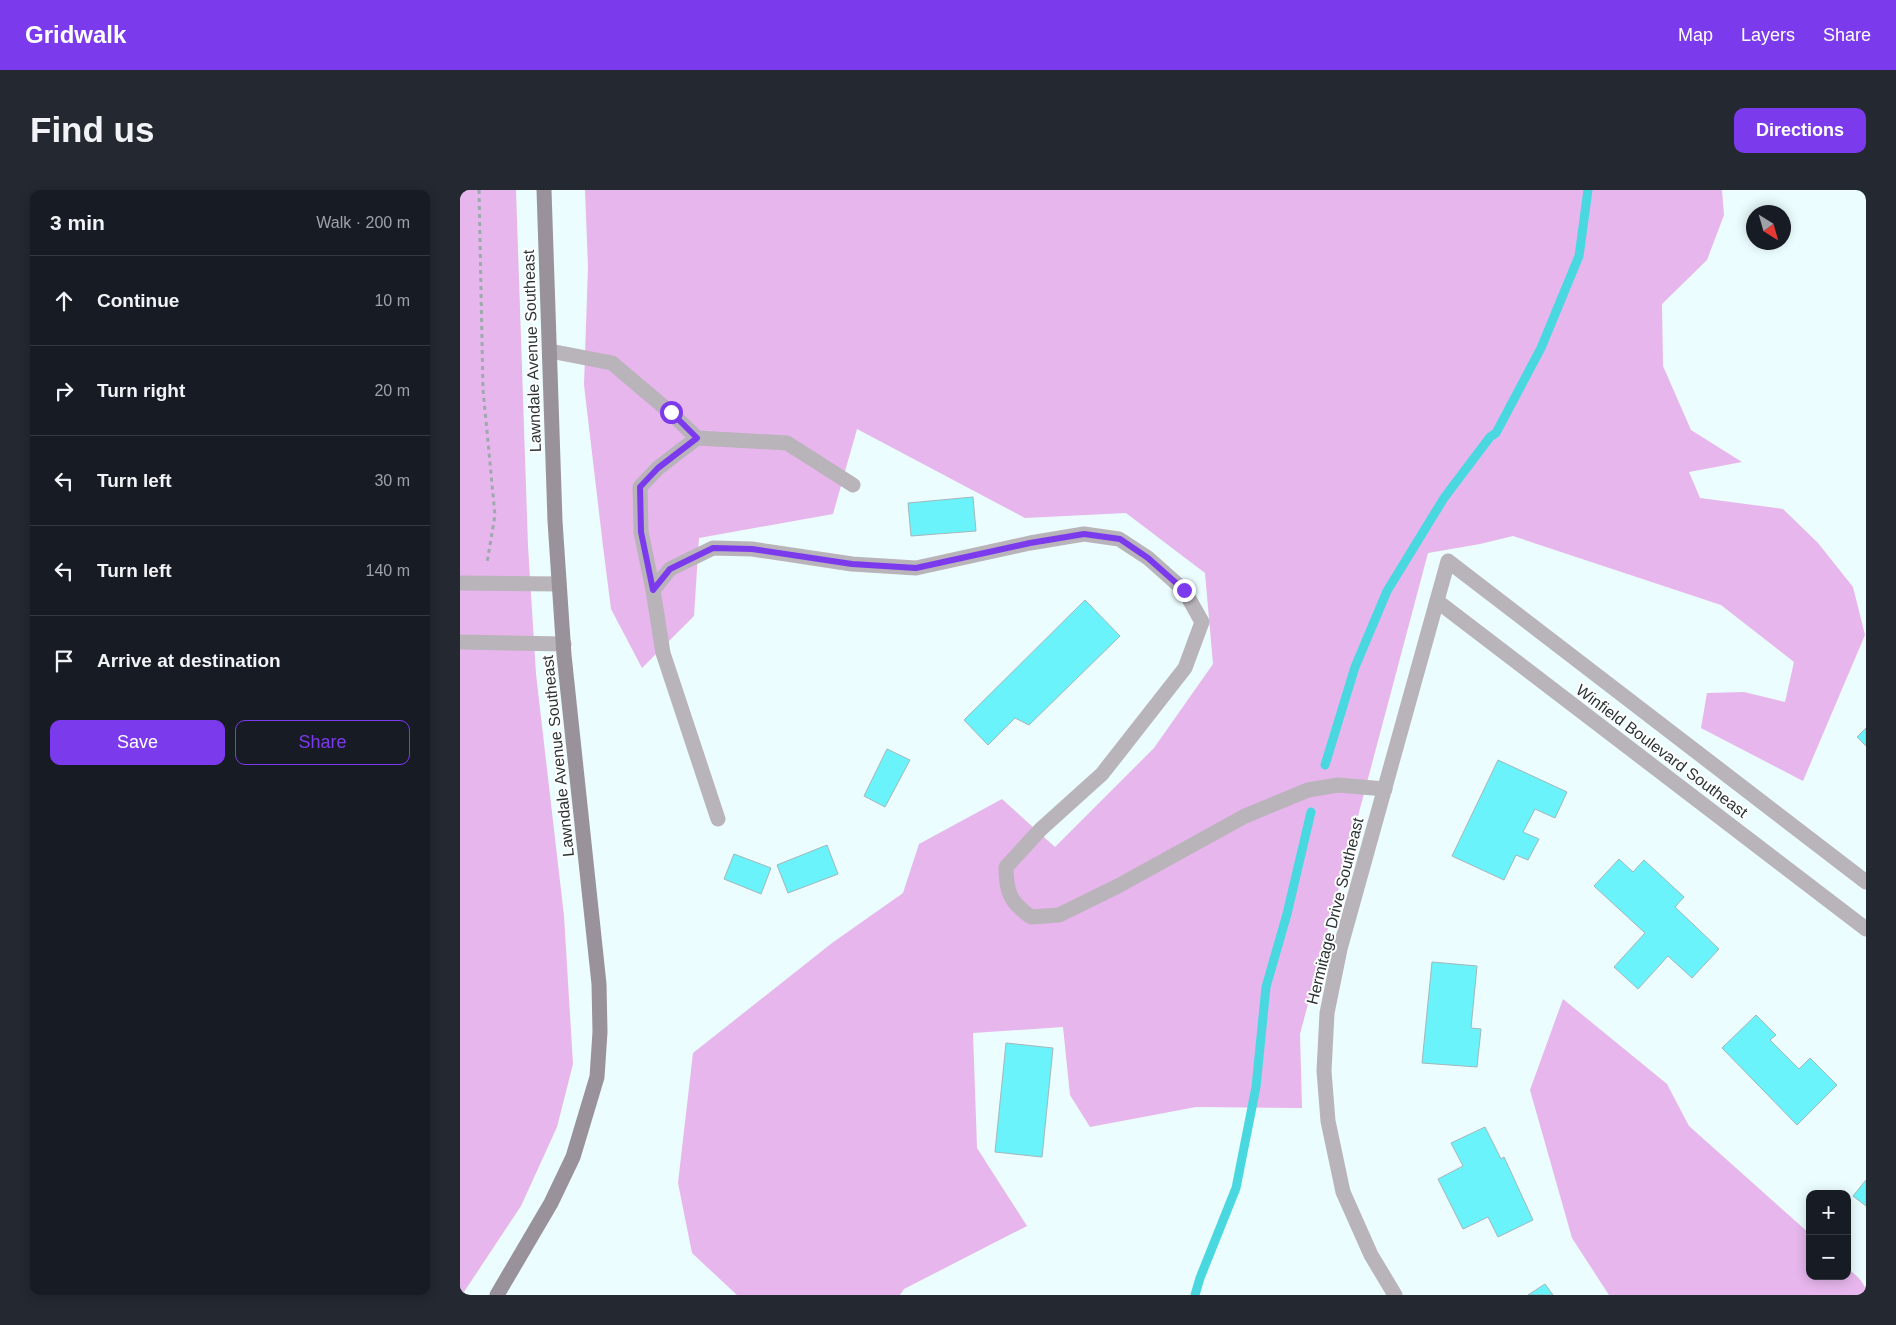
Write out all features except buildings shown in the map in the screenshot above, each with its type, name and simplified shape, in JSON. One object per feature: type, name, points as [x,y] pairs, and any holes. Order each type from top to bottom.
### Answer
[{"type":"street","name":"Lawndale Avenue Southeast","points":[[497,1295],[551,1203],[573,1157],[598,1077],[600,1032],[599,984],[559,584],[555,521],[544,190]]},
{"type":"street","points":[[550,351],[612,363],[671,412],[697,438]]},
{"type":"street","points":[[718,819],[663,654],[653,590],[641,532],[640,487],[658,468],[697,438],[787,443],[853,485]]},
{"type":"street","points":[[653,590],[670,569],[713,548],[752,549],[852,564],[916,568],[1030,543],[1084,534],[1120,539],[1148,558],[1184,590],[1202,622],[1185,668],[1102,774],[1041,829],[1006,867],[1006,887],[1017,907],[1031,918],[1059,915],[1118,886],[1245,816],[1308,790],[1338,785],[1385,789]]},
{"type":"street","name":"Hermitage Drive Southeast","points":[[1395,1295],[1370,1255],[1343,1192],[1328,1121],[1324,1071],[1327,1013],[1338,958],[1448,560]]},
{"type":"street","name":"Winfield Boulevard Southeast","points":[[1448,560],[1866,882]]},
{"type":"street","points":[[460,583],[559,584]]},
{"type":"street","name":"Winfield Boulevard Southeast","points":[[1437,601],[1866,929]]},
{"type":"street","points":[[460,642],[564,644]]},
{"type":"path","points":[[479,190],[483,390],[495,515],[486,572]]},
{"type":"shaded area","points":[[460,190],[516,190],[528,546],[536,674],[564,916],[573,1064],[557,1127],[521,1206],[462,1295],[460,1295]]},
{"type":"shaded area","points":[[585,190],[1722,190],[1724,215],[1707,260],[1662,304],[1663,366],[1691,430],[1742,462],[1689,472],[1700,498],[1783,509],[1818,543],[1853,587],[1865,635],[1803,781],[1701,728],[1707,693],[1744,692],[1785,702],[1794,662],[1721,605],[1513,536],[1428,553],[1300,1034],[1302,1108],[1196,1107],[1090,1127],[1070,1095],[1063,1027],[973,1033],[977,1148],[1027,1226],[904,1289],[900,1295],[737,1295],[692,1253],[678,1183],[693,1053],[832,943],[903,893],[919,844],[1002,799],[1055,847],[1154,748],[1213,664],[1205,573],[1126,513],[1025,518],[857,429],[833,514],[699,538],[694,616],[642,668],[611,609],[603,546],[584,385],[588,267]]},
{"type":"shaded area","points":[[1563,999],[1667,1084],[1689,1126],[1806,1230],[1806,1280],[1851,1280],[1851,1272],[1863,1283],[1866,1295],[1609,1295],[1572,1238],[1530,1090]]},
{"type":"waterway","points":[[1325,765],[1355,667],[1387,591],[1444,498],[1490,437],[1496,433],[1541,348],[1579,256],[1588,190]]},
{"type":"waterway","points":[[1195,1295],[1236,1188],[1256,1087],[1266,987],[1287,914],[1311,812]]},
{"type":"route","points":[[671,412],[697,438],[658,468],[640,487],[641,532],[653,590],[670,569],[713,548],[752,549],[852,564],[916,568],[1030,543],[1084,534],[1120,539],[1148,558],[1184,590]]}]
